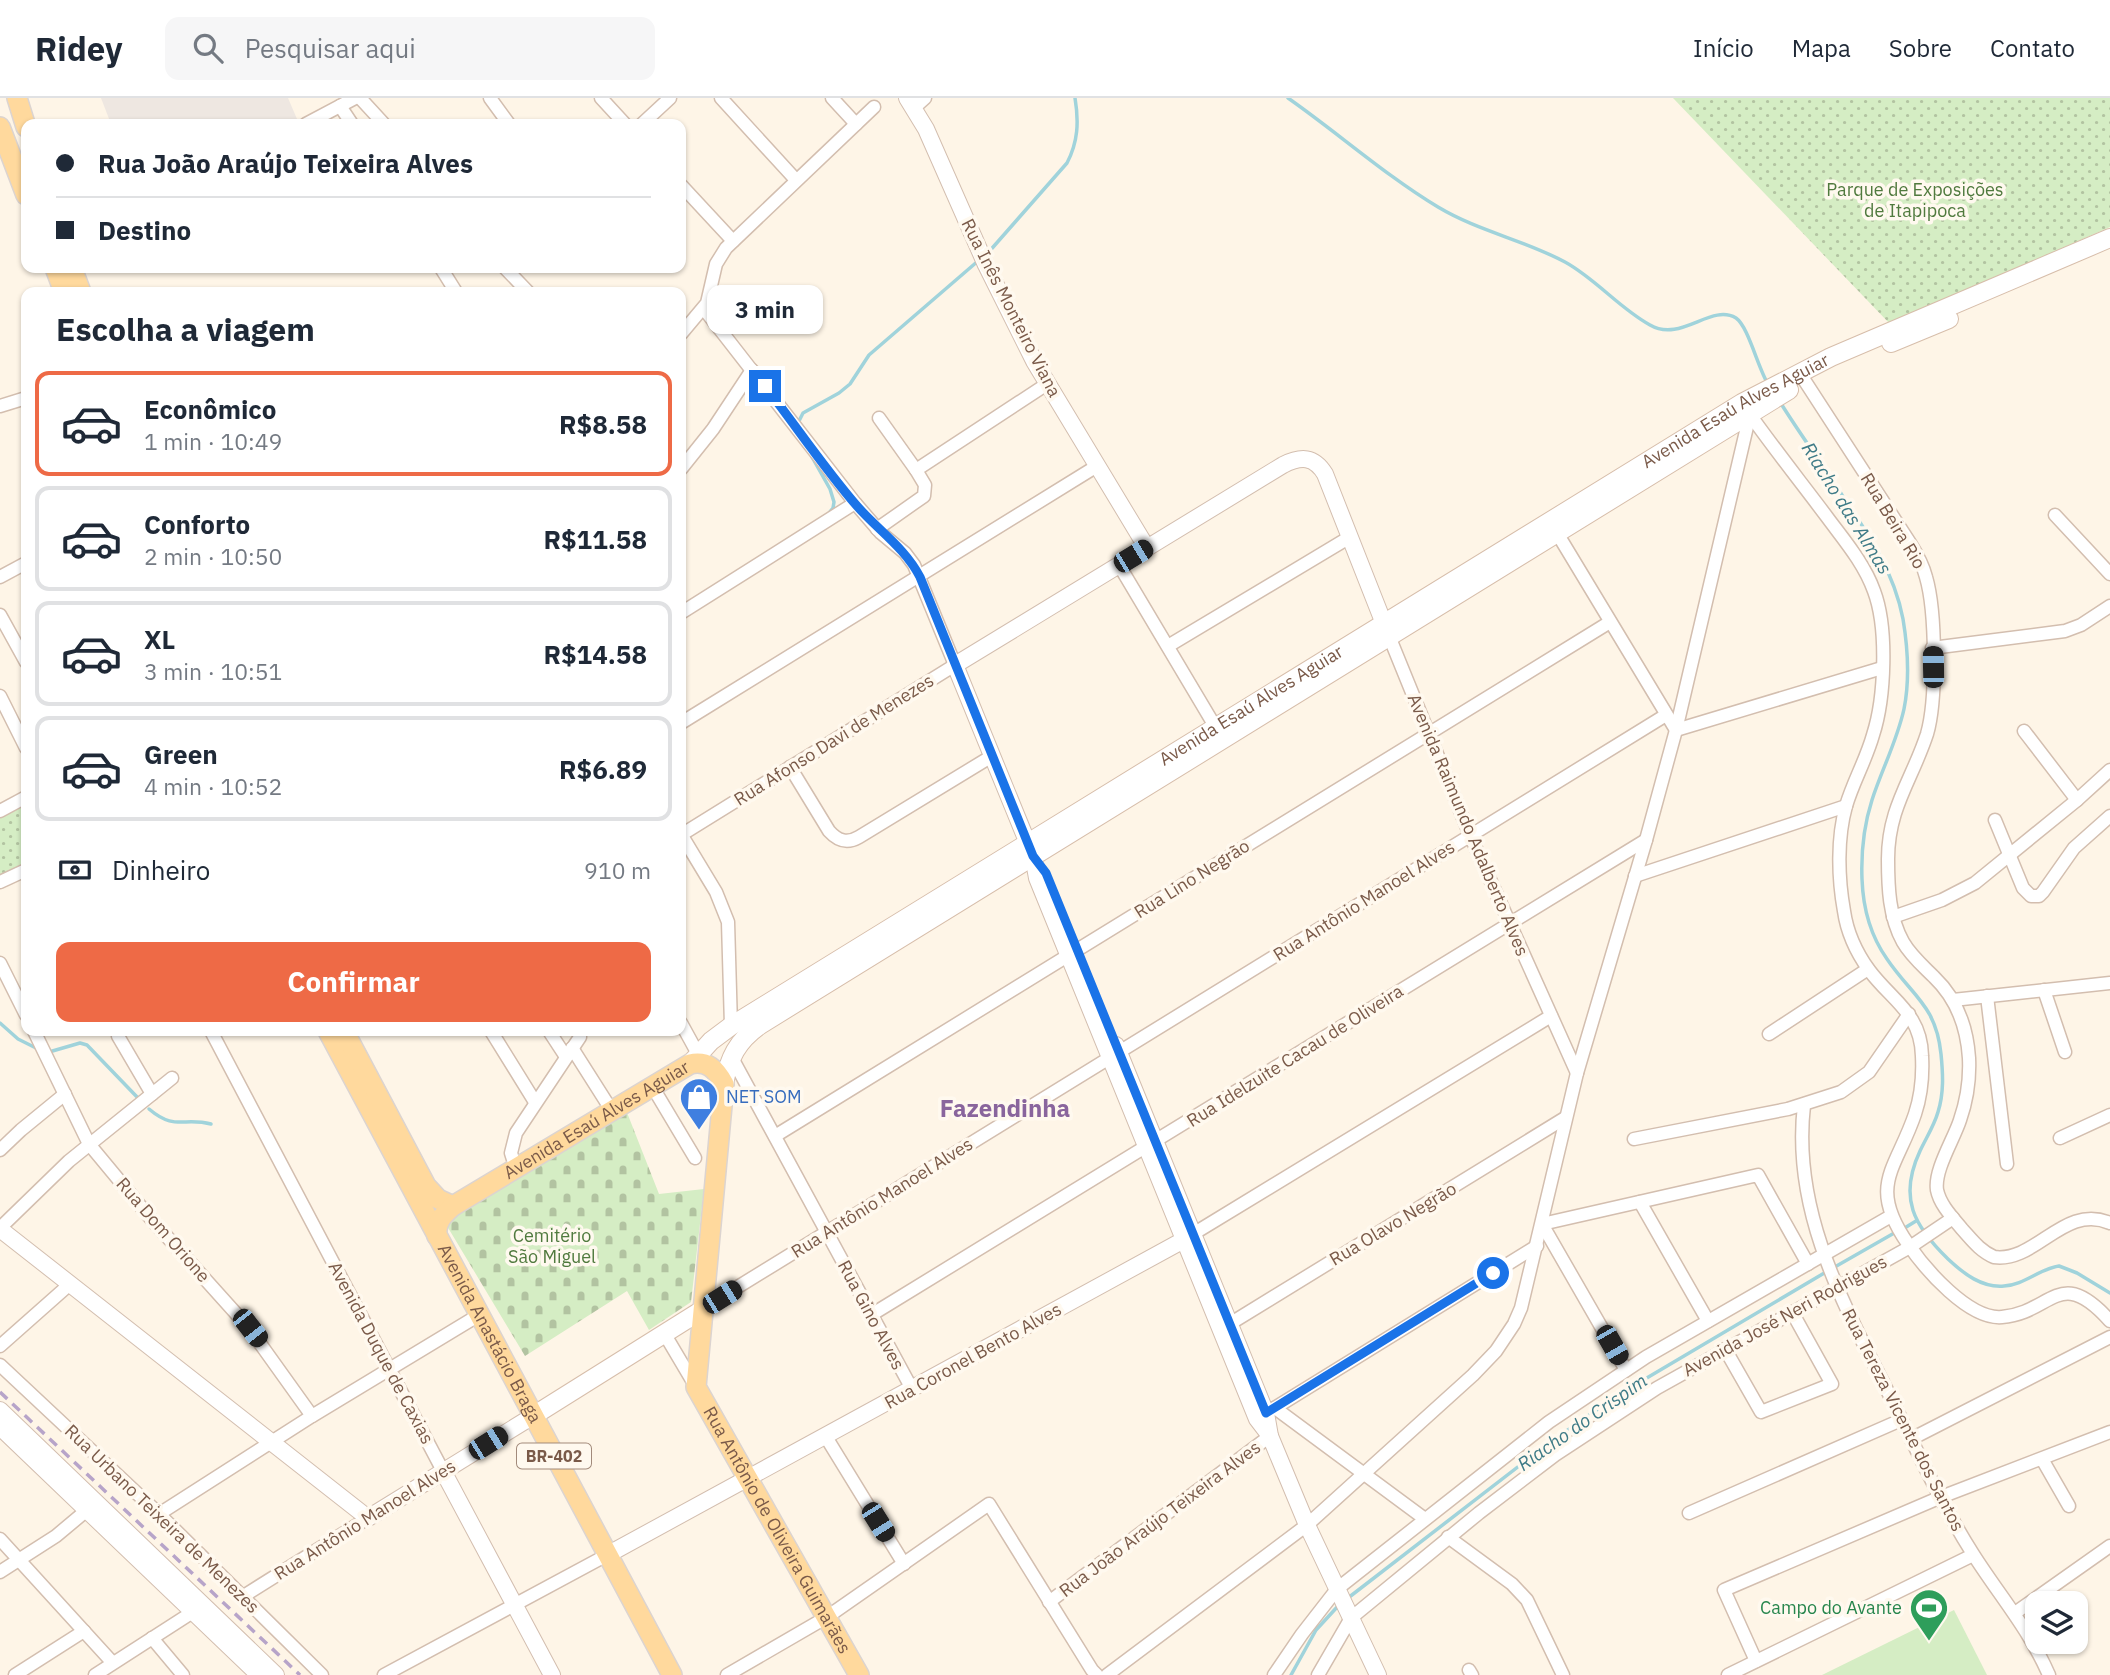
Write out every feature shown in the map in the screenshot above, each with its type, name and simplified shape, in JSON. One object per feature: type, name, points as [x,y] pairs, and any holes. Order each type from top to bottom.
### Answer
[{"type":"main road","points":[[17,98],[24,119]]},
{"type":"main road","points":[[3,146],[21,184]]},
{"type":"main road","name":"Avenida Esaú Alves Aguiar","points":[[453,1206],[694,1059],[731,1026],[883,941],[1753,404],[1802,377],[2110,238]]},
{"type":"main road","name":"Avenida Esaú Alves Aguiar","points":[[1977,300],[2110,250]]},
{"type":"main road","name":"Avenida Esaú Alves Aguiar","points":[[724,1084],[732,1056],[740,1042],[752,1031],[883,941]]},
{"type":"main road","points":[[731,1026],[732,1056]]},
{"type":"main road","name":"Avenida Anastácio Braga","points":[[340,1036],[437,1236],[672,1675]]},
{"type":"main road","name":"Avenida Anastácio Braga","points":[[341,1036],[429,1191],[453,1206]]},
{"type":"main road","points":[[694,1059],[712,1067],[724,1084]]},
{"type":"main road","name":"Rua Antônio de Oliveira Guimarães","points":[[724,1084],[696,1387],[859,1675]]},
{"type":"main road","points":[[437,1236],[439,1222],[453,1206]]},
{"type":"main road","name":"Rua Antônio Manoel Alves","points":[[533,1416],[702,1310]]},
{"type":"street","points":[[315,119],[357,98],[379,119]]},
{"type":"street","points":[[490,98],[505,119]]},
{"type":"street","points":[[601,98],[620,119]]},
{"type":"street","points":[[647,119],[670,98]]},
{"type":"street","points":[[721,98],[796,180]]},
{"type":"street","points":[[832,98],[856,124]]},
{"type":"street","name":"Rua Inês Monteiro Viana","points":[[916,101],[983,258],[1047,384],[1147,548]]},
{"type":"street","points":[[340,106],[349,119]]},
{"type":"street","points":[[686,329],[704,309],[711,291],[716,264],[733,241],[873,107]]},
{"type":"street","points":[[686,189],[733,241]]},
{"type":"street","points":[[510,273],[523,287]]},
{"type":"street","points":[[704,309],[855,503],[877,529],[905,553],[920,577],[1031,850],[1037,878],[1073,953],[1225,1327],[1266,1413],[1270,1436],[1307,1525],[1378,1675]]},
{"type":"street","points":[[686,463],[713,429],[752,370]]},
{"type":"street","name":"Rua Beira Rio","points":[[1802,377],[1922,564],[1931,600],[1933,696],[1929,726],[1896,804],[1890,833],[1888,881],[1893,917],[1899,934],[1910,953],[1953,1000],[1968,1045],[1968,1087],[1963,1111],[1937,1182],[1941,1201],[1952,1218],[1979,1248],[1998,1258],[2022,1251],[2083,1219],[2098,1219],[2110,1223]]},
{"type":"street","points":[[916,470],[1047,384]]},
{"type":"street","points":[[0,406],[21,400]]},
{"type":"street","points":[[1753,404],[1866,574],[1877,601],[1882,696],[1877,725],[1846,806],[1841,838],[1844,912],[1849,934],[1868,969],[1909,1014],[1919,1030],[1921,1040],[1922,1078],[1914,1116],[1888,1180],[1888,1193],[1900,1232],[1950,1291],[1979,1314],[2003,1317],[2063,1293],[2085,1300],[2110,1321]]},
{"type":"street","points":[[1107,1675],[1307,1525],[1473,1375],[1496,1351],[1514,1324],[1521,1308],[1537,1246],[1577,1073],[1676,730],[1753,404]]},
{"type":"street","points":[[877,529],[924,496],[925,485],[879,418]]},
{"type":"street","name":"Rua Afonso Davi de Menezes","points":[[686,831],[1289,462],[1303,458],[1313,460]]},
{"type":"street","name":"Avenida Raimundo Adalberto Alves","points":[[1313,460],[1325,474],[1470,835],[1577,1073]]},
{"type":"street","points":[[686,720],[1097,466]]},
{"type":"street","points":[[686,610],[855,503]]},
{"type":"street","points":[[2054,514],[2110,574]]},
{"type":"street","points":[[1554,527],[1676,730]]},
{"type":"street","points":[[1168,646],[1350,537]]},
{"type":"street","points":[[1119,565],[1220,734]]},
{"type":"street","points":[[0,577],[21,566]]},
{"type":"street","points":[[1933,648],[2065,631],[2081,625],[2110,606]]},
{"type":"street","points":[[0,615],[21,653]]},
{"type":"street","name":"Rua Lino Negrão","points":[[775,1136],[1610,622]]},
{"type":"street","points":[[1676,730],[1882,668]]},
{"type":"street","points":[[1,699],[21,738]]},
{"type":"street","name":"Rua Antônio Manoel Alves","points":[[702,1310],[1666,715]]},
{"type":"street","points":[[2024,731],[2077,800]]},
{"type":"street","points":[[790,767],[829,831],[837,839],[846,841],[859,837],[992,756]]},
{"type":"street","points":[[1893,917],[1959,893],[2010,856],[2110,769]]},
{"type":"street","points":[[0,811],[21,800]]},
{"type":"street","points":[[1635,876],[1846,806]]},
{"type":"street","points":[[1995,820],[2023,888],[2031,896],[2039,895],[2074,848],[2110,816]]},
{"type":"street","name":"Rua Idelzuite Cacau de Oliveira","points":[[871,1315],[1646,840]]},
{"type":"street","points":[[686,842],[716,892],[728,922],[731,1026]]},
{"type":"street","points":[[0,881],[21,872]]},
{"type":"street","points":[[0,963],[21,1004]]},
{"type":"street","points":[[1769,1034],[1868,969]]},
{"type":"street","points":[[1953,1000],[2110,983]]},
{"type":"street","points":[[2044,990],[2065,1052]]},
{"type":"street","points":[[1987,996],[2007,1164]]},
{"type":"street","points":[[1634,1139],[1804,1105],[1841,1092],[1861,1079],[1881,1057],[1909,1014]]},
{"type":"street","name":"Rua Coronel Bento Alves","points":[[384,1675],[826,1437],[1188,1237],[1551,1016]]},
{"type":"street","name":"Rua Dom Orione","points":[[36,1036],[89,1144],[152,1220],[250,1328],[312,1416]]},
{"type":"street","points":[[118,1036],[152,1094]]},
{"type":"street","name":"Avenida Duque de Caxias","points":[[214,1036],[552,1675]]},
{"type":"street","points":[[494,1036],[535,1102]]},
{"type":"street","points":[[554,1036],[612,1111]]},
{"type":"street","points":[[686,1036],[694,1059]]},
{"type":"street","points":[[516,1169],[511,1153],[513,1139],[580,1037]]},
{"type":"street","points":[[1968,1045],[1993,1042]]},
{"type":"street","name":"Rua Gino Alves","points":[[732,1056],[912,1390]]},
{"type":"street","points":[[172,1079],[45,1182],[0,1228],[368,1518]]},
{"type":"street","points":[[652,1086],[695,1158]]},
{"type":"street","points":[[0,1150],[20,1129],[65,1094]]},
{"type":"street","name":"Rua Tereza Vicente dos Santos","points":[[1804,1105],[1801,1144],[1803,1168],[1823,1255],[1836,1288],[1941,1497],[1973,1555],[2015,1613],[2049,1675]]},
{"type":"street","points":[[2060,1138],[2110,1115]]},
{"type":"street","name":"Rua Olavo Negrão","points":[[1225,1327],[1565,1118]]},
{"type":"street","points":[[1542,1224],[1758,1174],[1808,1264]]},
{"type":"street","points":[[1640,1202],[1708,1321]]},
{"type":"street","name":"Avenida José Neri Rodrigues","points":[[1274,1675],[1337,1589],[1549,1422],[1626,1370],[1823,1255],[1952,1218]]},
{"type":"street","points":[[1542,1224],[1626,1370]]},
{"type":"street","name":"Avenida José Neri Rodrigues","points":[[1351,1618],[1531,1472],[1611,1417],[1725,1349],[1836,1288],[1900,1232]]},
{"type":"street","points":[[1266,1413],[1537,1246]]},
{"type":"street","points":[[0,1346],[70,1284]]},
{"type":"street","points":[[1725,1349],[1761,1412],[1832,1384],[1792,1312]]},
{"type":"street","points":[[159,1514],[389,1368],[479,1315]]},
{"type":"street","name":"Rua Antônio de Oliveira Guimarães","points":[[664,1333],[696,1387]]},
{"type":"street","points":[[1911,1439],[2110,1338]]},
{"type":"street","name":"Rua Urbano Teixeira de Menezes","points":[[0,1365],[159,1514],[322,1675]]},
{"type":"street","name":"Rua Urbano Teixeira de Menezes","points":[[0,1410],[90,1507]]},
{"type":"street","points":[[1266,1413],[1364,1474],[1425,1519]]},
{"type":"street","name":"Rua Antônio Manoel Alves","points":[[242,1597],[533,1416]]},
{"type":"street","points":[[1689,1513],[1901,1420]]},
{"type":"street","name":"Rua Urbano Teixeira de Menezes","points":[[0,1427],[90,1507],[197,1609],[259,1675]]},
{"type":"street","points":[[1756,1661],[1724,1590],[1941,1497],[2110,1432]]},
{"type":"street","name":"Rua João Araújo Teixeira Alves","points":[[1049,1602],[1270,1436]]},
{"type":"street","points":[[826,1437],[904,1564]]},
{"type":"street","points":[[2042,1459],[2069,1506]]},
{"type":"street","points":[[727,1675],[827,1617],[989,1504],[1097,1675]]},
{"type":"street","points":[[0,1572],[56,1536],[90,1507]]},
{"type":"street","points":[[1448,1537],[1512,1584],[1527,1600],[1563,1675]]},
{"type":"street","points":[[0,1539],[112,1662]]},
{"type":"street","points":[[2015,1613],[2110,1546]]},
{"type":"street","points":[[1728,1675],[1973,1555]]},
{"type":"street","points":[[95,1675],[197,1609]]},
{"type":"street","name":"Rua Urbano Teixeira de Menezes","points":[[197,1609],[276,1675]]},
{"type":"street","points":[[1318,1675],[1351,1618]]},
{"type":"street","points":[[15,1675],[83,1631]]},
{"type":"street","points":[[152,1638],[183,1675]]},
{"type":"shaded area","points":[[101,98],[288,98],[297,119],[109,119]]},
{"type":"green space","name":"Parque de Exposições de Itapipoca","points":[[1673,98],[2110,98],[2110,227],[1890,324]]},
{"type":"green space","points":[[21,800],[21,872],[0,882],[0,811]]},
{"type":"green space","name":"Cemitério São Miguel","points":[[626,1110],[659,1194],[704,1189],[691,1302],[649,1330],[627,1291],[525,1356],[444,1221]]},
{"type":"green space","name":"Campo do Avante","points":[[1954,1610],[1987,1675],[1822,1675]]},
{"type":"waterway","points":[[987,254],[1067,163],[1077,132],[1075,98]]},
{"type":"waterway","name":"Riacho das Almas","points":[[1288,98],[1438,207],[1469,223],[1565,262],[1650,325],[1673,329],[1716,315],[1736,318],[1745,329],[1768,384]]},
{"type":"waterway","points":[[797,425],[803,413],[850,384],[869,355],[978,261]]},
{"type":"waterway","name":"Riacho das Almas","points":[[1780,402],[1871,539],[1887,570],[1903,619],[1908,664],[1906,698],[1897,732],[1869,810],[1862,869],[1864,900],[1872,931],[1887,959],[1928,1012],[1934,1024],[1941,1054],[1941,1098],[1938,1112],[1913,1168],[1910,1183],[1913,1210],[1918,1223],[1936,1247],[1960,1270],[1988,1285],[2011,1285],[2059,1266],[2077,1273],[2110,1293]]},
{"type":"waterway","points":[[812,457],[830,489],[834,502],[829,513]]},
{"type":"waterway","points":[[0,1023],[18,1039],[38,1049]]},
{"type":"waterway","points":[[49,1052],[80,1043],[87,1045],[138,1098]]},
{"type":"waterway","points":[[149,1109],[173,1122],[211,1124]]},
{"type":"waterway","name":"Riacho do Crispim","points":[[1903,1229],[1916,1221]]},
{"type":"waterway","name":"Riacho do Crispim","points":[[1833,1268],[1896,1232]]},
{"type":"waterway","name":"Riacho do Crispim","points":[[1348,1598],[1545,1446],[1618,1395],[1826,1272]]},
{"type":"waterway","name":"Riacho do Crispim","points":[[1291,1675],[1316,1630],[1339,1605]]},
{"type":"railway","points":[[0,1392],[300,1675]]},
{"type":"place","name":"NET SOM","points":[[699,1131]]},
{"type":"place","name":"Campo do Avante","points":[[1929,1642]]},
{"type":"district","name":"Fazendinha","points":[[1005,1109]]},
{"type":"route","points":[[765,386],[855,503],[881,533],[905,553],[920,577],[1033,856],[1046,873],[1266,1413],[1493,1273]]}]
